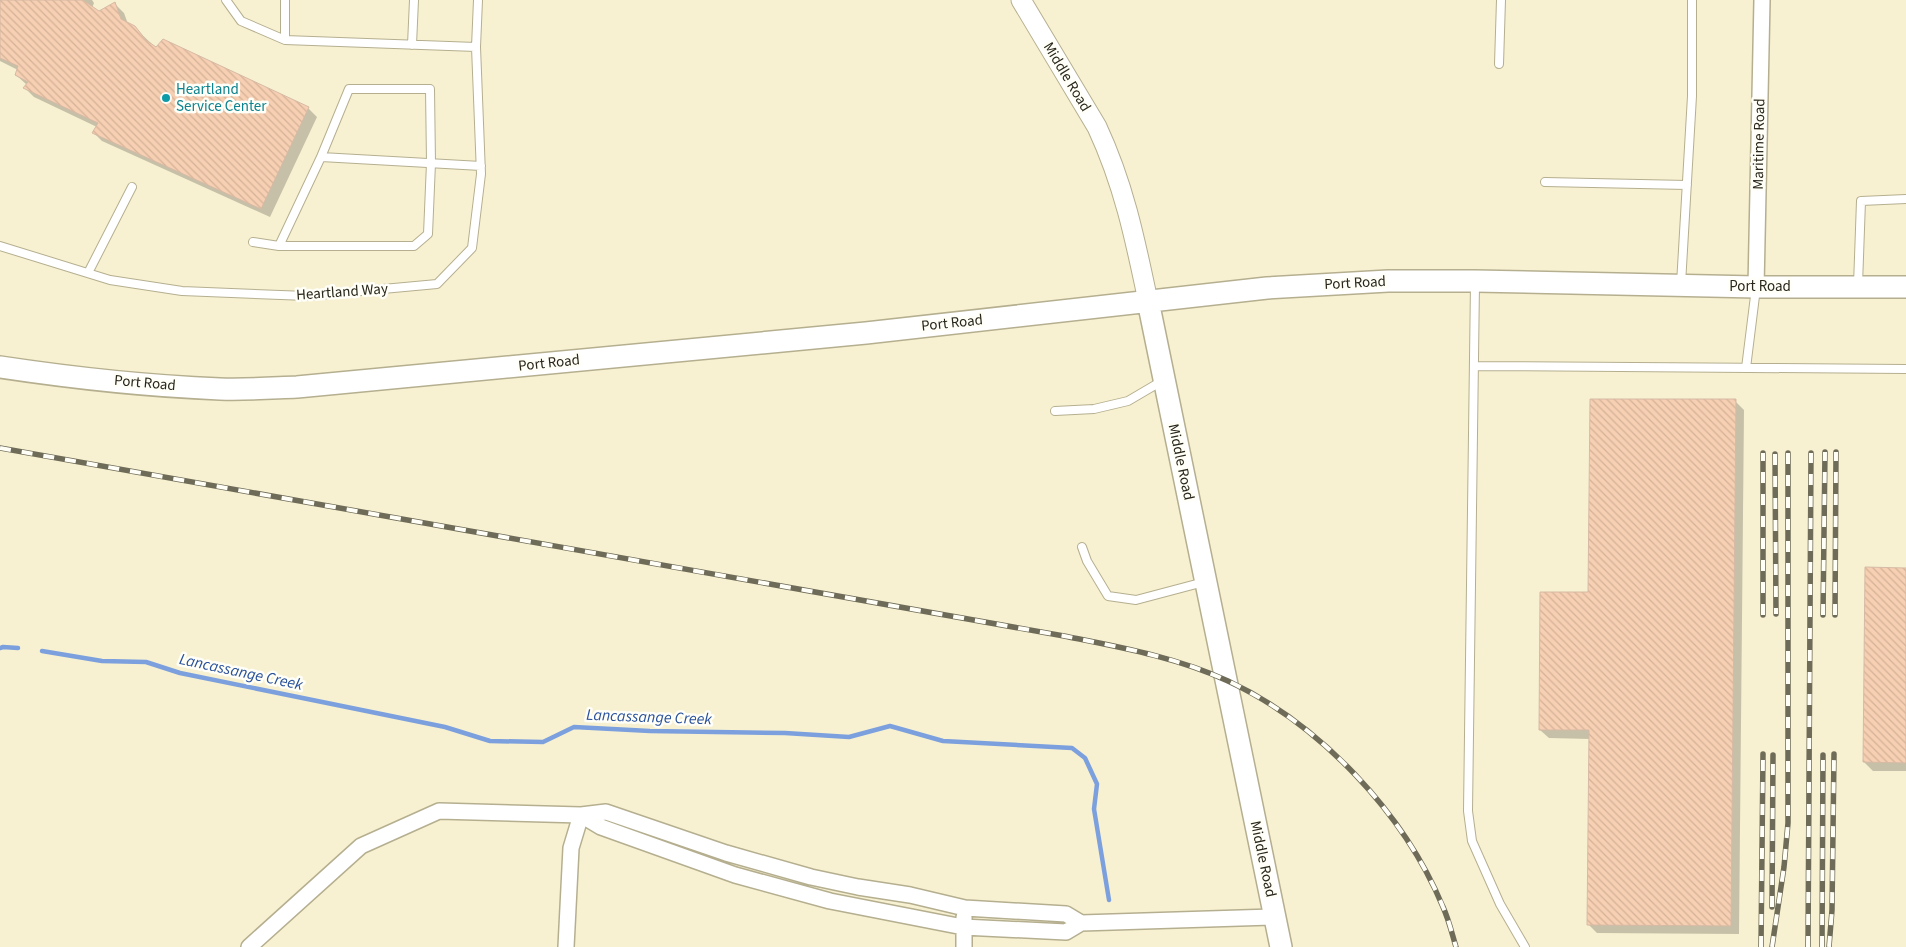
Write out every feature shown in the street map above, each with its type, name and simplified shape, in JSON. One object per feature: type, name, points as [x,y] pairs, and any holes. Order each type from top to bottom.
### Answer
[{"type":"main road","name":"Port Road","points":[[0,367],[47,374],[178,387],[223,389],[297,387],[856,334],[1267,288],[1388,281],[1756,287],[1906,287]]},
{"type":"main road","name":"Middle Road","points":[[1148,301],[1281,947]]},
{"type":"street","name":"Middle Road","points":[[1020,0],[1097,127],[1107,149],[1124,193],[1148,301]]},
{"type":"street","name":"Maritime Road","points":[[1756,287],[1762,0]]},
{"type":"street","points":[[249,947],[361,846],[439,811],[581,816],[606,812],[726,853],[811,877],[910,895],[965,908],[1066,914],[1080,923]]},
{"type":"street","points":[[581,816],[601,827],[735,875],[830,901],[963,927],[1066,932],[1080,923],[1275,918]]},
{"type":"street","points":[[566,947],[571,848],[581,816]]},
{"type":"street","points":[[964,947],[963,927],[965,908]]},
{"type":"lane","points":[[226,0],[241,21],[285,40],[476,47]]},
{"type":"lane","points":[[285,0],[285,40]]},
{"type":"lane","points":[[412,44],[414,0]]},
{"type":"lane","name":"Heartland Way","points":[[0,246],[110,280],[182,291],[306,296],[437,284],[472,248],[481,166],[476,47],[478,0]]},
{"type":"lane","points":[[1499,64],[1501,0]]},
{"type":"lane","points":[[1681,286],[1692,96],[1692,0]]},
{"type":"lane","points":[[253,242],[278,246],[414,246],[428,234],[431,164],[430,89],[350,89],[321,158],[278,246]]},
{"type":"lane","points":[[321,158],[481,166]]},
{"type":"lane","points":[[1545,182],[1686,185]]},
{"type":"lane","points":[[88,273],[132,187]]},
{"type":"lane","points":[[1858,287],[1861,201],[1906,199]]},
{"type":"lane","points":[[1475,281],[1468,811],[1472,840],[1500,904],[1525,947]]},
{"type":"lane","points":[[1746,368],[1756,287]]},
{"type":"lane","points":[[1474,366],[1906,369]]},
{"type":"lane","points":[[1055,412],[1094,409],[1128,401],[1164,380]]},
{"type":"lane","points":[[1082,547],[1087,561],[1108,596],[1136,600],[1206,581]]},
{"type":"building","name":"Heartland Service Center","points":[[0,0],[83,0],[99,11],[115,2],[121,19],[135,26],[146,40],[156,47],[163,39],[309,107],[261,209],[92,133],[98,123],[23,88],[28,82],[15,75],[18,66],[0,58]]},
{"type":"building","points":[[1590,399],[1736,399],[1731,926],[1587,925],[1589,730],[1539,730],[1540,592],[1588,592]]},
{"type":"building","points":[[1865,567],[1906,568],[1906,763],[1863,762]]},
{"type":"waterway","name":"Lancassange Creek","points":[[0,648],[18,648]]},
{"type":"waterway","name":"Lancassange Creek","points":[[42,651],[102,661],[146,662],[180,673],[445,727],[490,741],[543,742],[574,727],[650,731],[785,733],[849,737],[890,726],[943,741],[1072,748],[1085,758],[1097,784],[1094,809],[1109,900]]},
{"type":"railway","points":[[0,448],[1064,636],[1106,644],[1188,665],[1228,681],[1262,699],[1295,721],[1355,775],[1406,838],[1426,872],[1445,912],[1456,947]]},
{"type":"railway","points":[[1823,615],[1825,452]]},
{"type":"railway","points":[[1835,615],[1836,452]]},
{"type":"railway","points":[[1763,453],[1763,615]]},
{"type":"railway","points":[[1772,947],[1784,867],[1788,823],[1788,453]]},
{"type":"railway","points":[[1808,947],[1811,453]]},
{"type":"railway","points":[[1775,454],[1776,614]]},
{"type":"railway","points":[[1761,947],[1763,754]]},
{"type":"railway","points":[[1829,947],[1832,910],[1834,754]]},
{"type":"railway","points":[[1772,907],[1773,755]]},
{"type":"railway","points":[[1822,947],[1823,755]]},
{"type":"place","name":"Heartland Service Center","points":[[166,98]]}]
